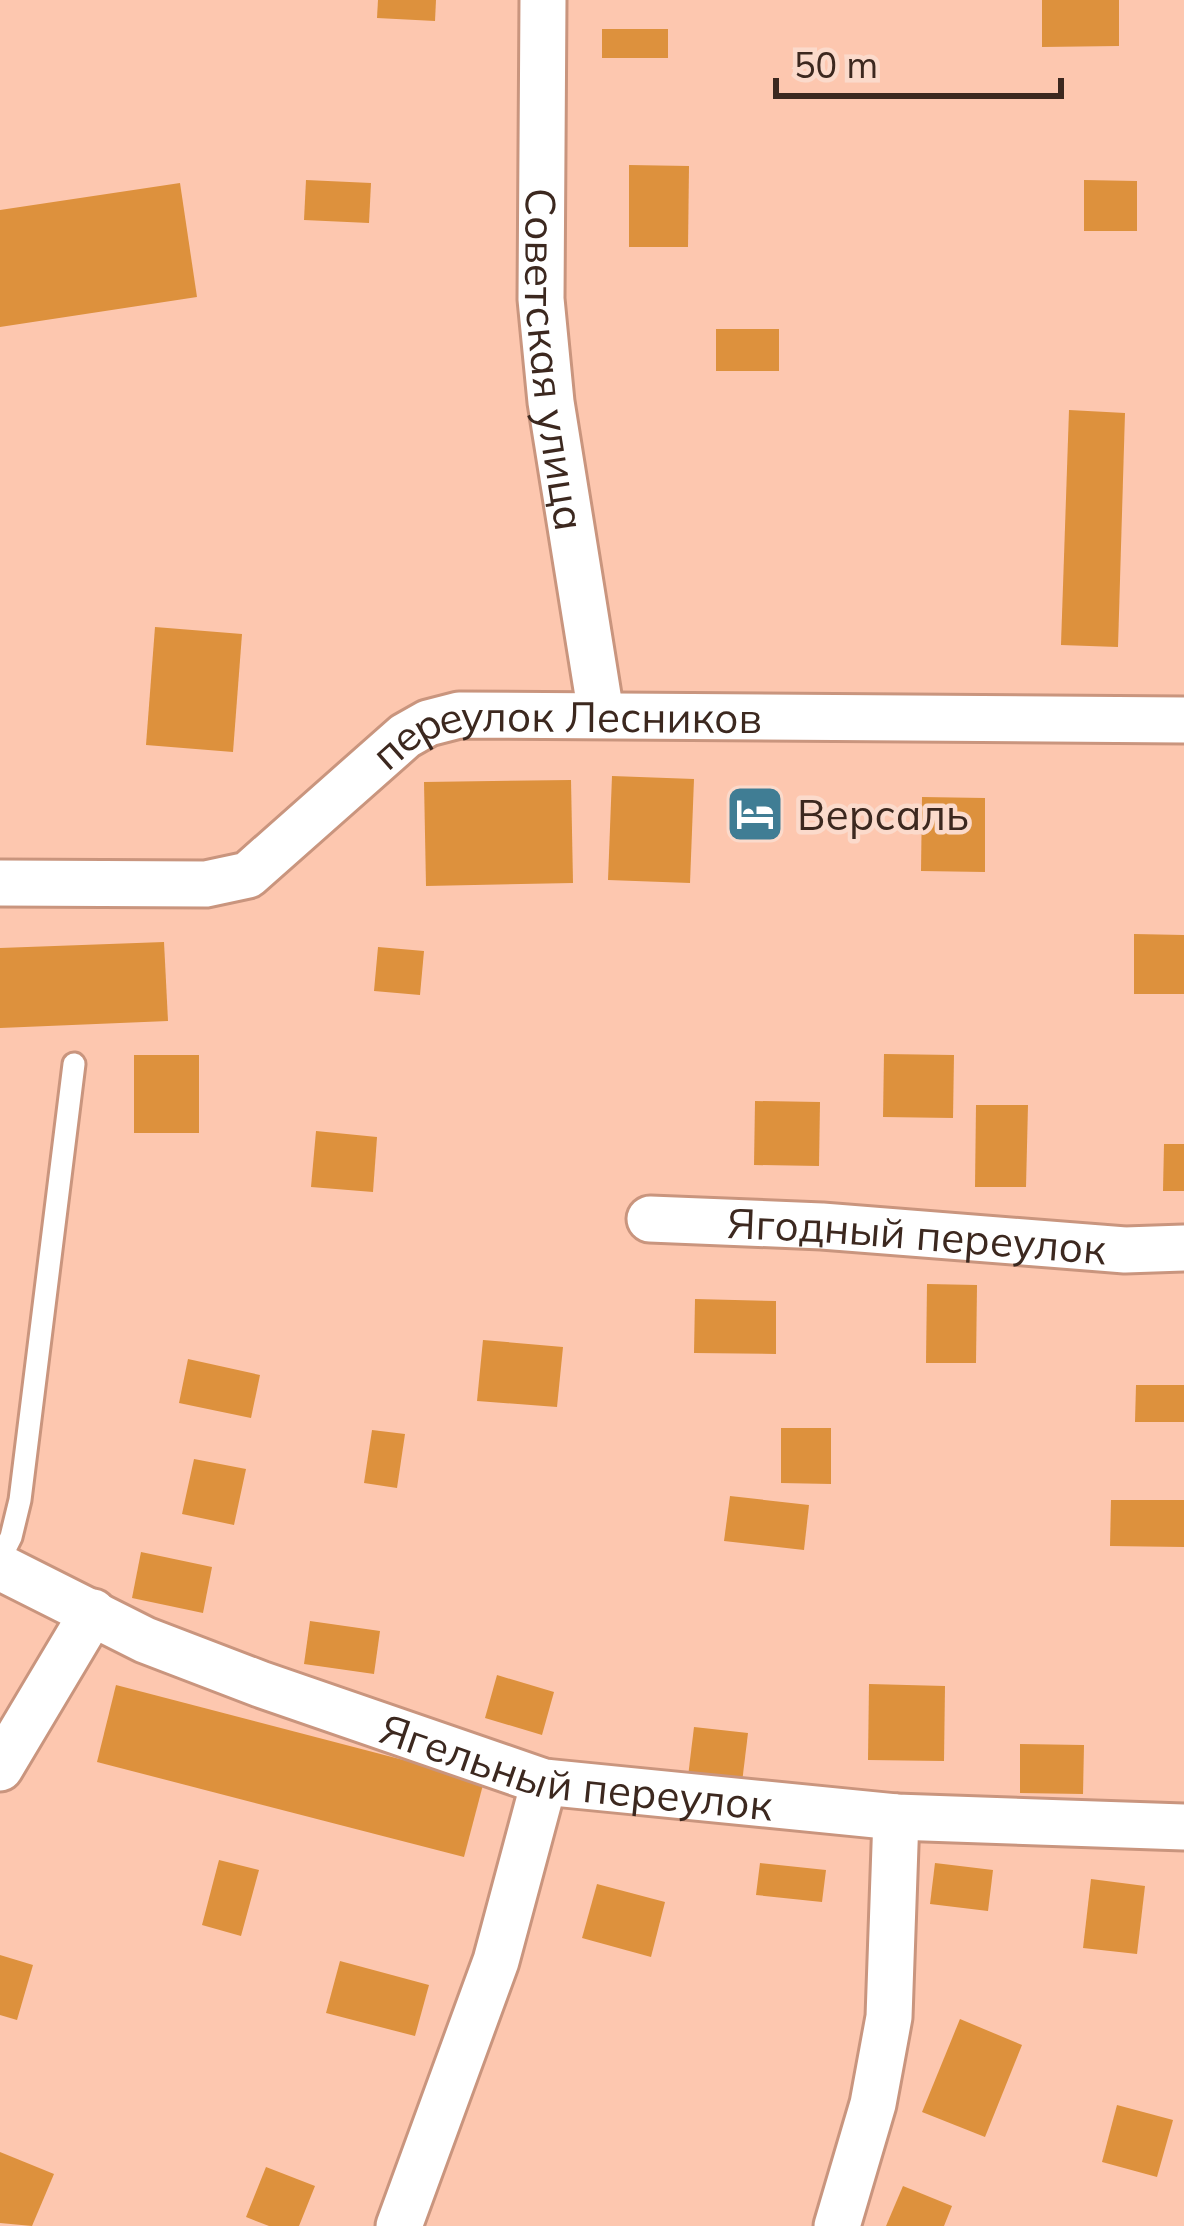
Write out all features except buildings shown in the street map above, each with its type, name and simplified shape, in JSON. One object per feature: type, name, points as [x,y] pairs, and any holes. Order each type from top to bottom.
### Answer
[{"type":"street","name":"Советская улица","points":[[544,0],[541,299],[551,402],[601,715]]},
{"type":"street","name":"переулок Лесников","points":[[0,883],[206,884],[248,875],[405,736],[428,723],[459,715],[1184,720]]},
{"type":"street","name":"Ягодный переулок","points":[[650,1219],[822,1226],[1125,1250],[1184,1248]]},
{"type":"street","name":"Ягельный переулок","points":[[0,1563],[145,1640],[544,1782],[896,1817],[1184,1827]]},
{"type":"street","points":[[0,1768],[93,1612]]},
{"type":"street","points":[[399,2226],[496,1961],[544,1782]]},
{"type":"street","points":[[838,2226],[873,2104],[890,2017],[896,1817]]},
{"type":"lane","points":[[0,1563],[20,1500],[74,1064]]},
{"type":"place","name":"Версаль","points":[[755,814]]}]
